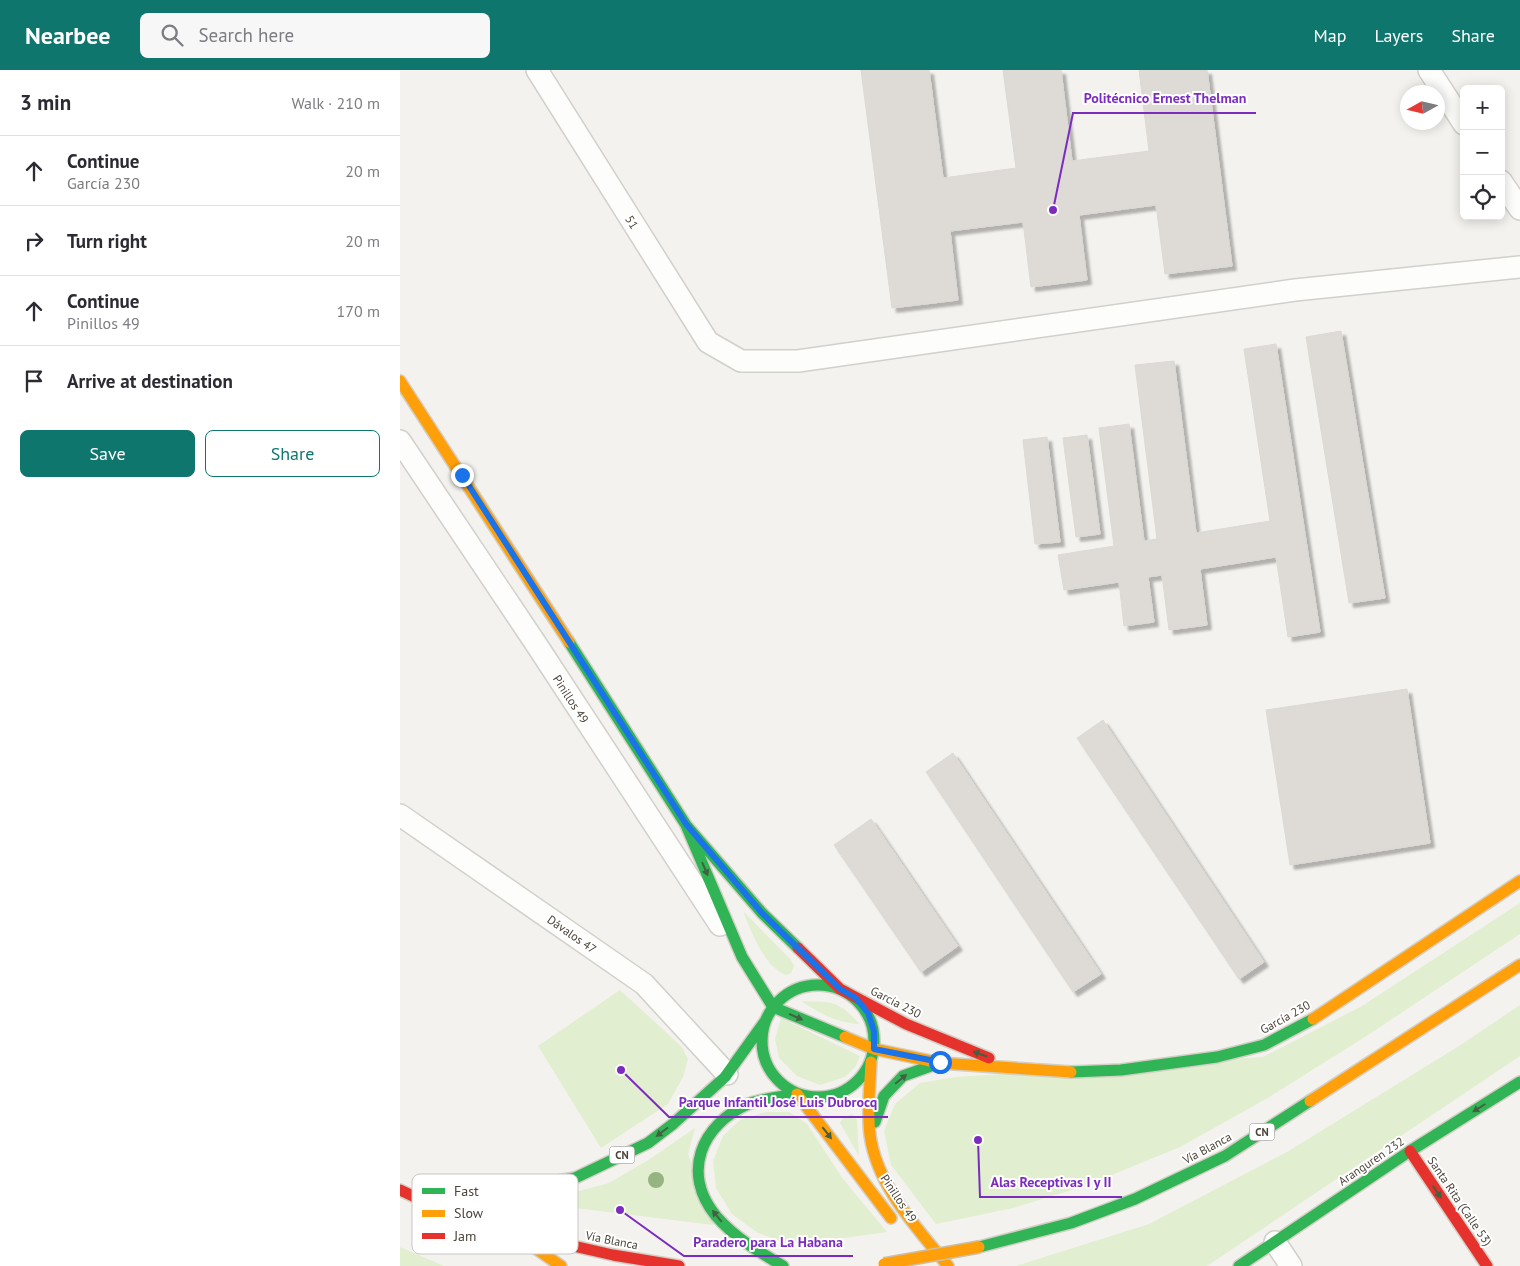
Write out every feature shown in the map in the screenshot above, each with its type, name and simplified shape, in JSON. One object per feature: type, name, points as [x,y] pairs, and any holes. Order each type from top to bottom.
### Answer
[{"type":"main road","name":"Pinillos 49","points":[[400,381],[686,824],[762,913],[840,989]]},
{"type":"main road","name":"Pinillos 49","points":[[686,824],[742,957],[773,1007]]},
{"type":"main road","name":"García 230","points":[[874,1049],[940,1062],[1069,1072],[1122,1070],[1217,1057],[1264,1045],[1313,1019],[1520,881]]},
{"type":"main road","name":"Vía Blanca","points":[[880,1264],[979,1247],[1071,1223],[1135,1199],[1225,1156],[1520,965]]},
{"type":"main road","points":[[822,984],[840,989],[856,998],[868,1013],[874,1031],[874,1049],[871,1062],[862,1078],[848,1089],[832,1096],[814,1098],[797,1094],[782,1085],[771,1071],[764,1055],[762,1037],[766,1020],[773,1007],[786,994],[803,986],[822,984]]},
{"type":"main road","name":"García 230","points":[[840,989],[906,1024],[972,1052],[1026,1070]]},
{"type":"main road","points":[[773,1007],[874,1049]]},
{"type":"main road","name":"CN","points":[[578,1177],[648,1143],[672,1124],[727,1074],[766,1020]]},
{"type":"main road","name":"Pinillos 49","points":[[871,1062],[870,1136],[878,1166],[904,1209],[948,1266]]},
{"type":"main road","points":[[870,1136],[884,1096],[903,1076],[940,1062]]},
{"type":"main road","name":"Aranguren 232","points":[[1239,1266],[1410,1151],[1520,1082]]},
{"type":"main road","name":"Pinillos 49","points":[[797,1094],[899,1229]]},
{"type":"main road","points":[[783,1266],[753,1248],[722,1222],[710,1206],[699,1182],[699,1159],[703,1142],[712,1129],[724,1118],[751,1103],[797,1094]]},
{"type":"main road","name":"Santa Rita (Calle 53)","points":[[1410,1151],[1487,1266]]},
{"type":"main road","name":"Vía Blanca","points":[[400,1190],[412,1196]]},
{"type":"main road","points":[[910,1244],[927,1266]]},
{"type":"main road","name":"Vía Blanca","points":[[578,1248],[613,1256],[679,1266]]},
{"type":"main road","points":[[544,1254],[561,1266]]},
{"type":"street","name":"51","points":[[537,70],[708,342],[740,361],[798,361],[1295,290],[1520,267]]},
{"type":"street","points":[[1429,70],[1460,118]]},
{"type":"street","points":[[1505,187],[1520,209]]},
{"type":"street","name":"Pinillos 49","points":[[400,441],[538,647],[704,903],[742,957]]},
{"type":"street","name":"Dávalos 47","points":[[400,815],[644,984],[727,1074]]},
{"type":"street","points":[[1275,1242],[1291,1266]]},
{"type":"green space","points":[[1520,903],[1520,934],[1368,1035],[1266,1099],[1180,1147],[1085,1186],[1013,1208],[936,1224],[891,1165],[884,1131],[895,1104],[920,1083],[956,1077],[1263,1057],[1362,1006]]},
{"type":"green space","points":[[743,911],[791,960],[794,966],[791,973],[786,975],[778,971],[765,957],[754,938]]},
{"type":"green space","points":[[620,990],[682,1047],[688,1059],[683,1077],[668,1104],[601,1148],[538,1046]]},
{"type":"green space","points":[[801,1001],[827,1002],[840,1006],[859,1024],[828,1017]]},
{"type":"green space","points":[[1520,1005],[1520,1056],[1207,1266],[1016,1266],[1149,1224],[1287,1152],[1459,1046]]},
{"type":"green space","points":[[781,1018],[860,1056],[855,1067],[845,1077],[820,1085],[797,1076],[779,1058],[775,1039]]},
{"type":"green space","points":[[766,1112],[789,1112],[807,1124],[843,1179],[887,1232],[837,1239],[784,1242],[758,1233],[732,1214],[716,1188],[713,1161],[723,1136],[740,1120]]},
{"type":"green space","points":[[852,1114],[857,1120],[859,1156],[840,1123],[844,1117]]},
{"type":"green space","points":[[695,1128],[688,1154],[714,1225],[578,1208],[578,1191],[609,1183],[650,1159]]},
{"type":"green space","points":[[400,1247],[412,1252],[412,1254],[444,1266],[400,1266]]},
{"type":"building","points":[[861,70],[929,70],[943,178],[1016,168],[1003,70],[1061,70],[1072,161],[1149,151],[1139,70],[1207,70],[1232,266],[1165,274],[1156,205],[1079,215],[1087,280],[1031,287],[1023,222],[950,231],[958,300],[892,308]]},
{"type":"building","points":[[1341,331],[1385,598],[1349,603],[1306,337]]},
{"type":"building","points":[[1276,344],[1320,632],[1288,637],[1276,557],[1200,569],[1207,625],[1169,630],[1162,575],[1148,577],[1154,622],[1124,626],[1119,582],[1064,590],[1058,555],[1114,546],[1099,428],[1129,424],[1144,541],[1157,539],[1135,365],[1174,361],[1196,533],[1270,521],[1244,349]]},
{"type":"building","points":[[1087,435],[1100,534],[1076,537],[1063,438]]},
{"type":"building","points":[[1047,437],[1060,542],[1035,544],[1023,440]]},
{"type":"building","points":[[1407,689],[1430,843],[1290,865],[1266,710]]},
{"type":"building","points":[[1103,720],[1264,962],[1239,979],[1077,738]]},
{"type":"building","points":[[953,753],[1101,974],[1073,992],[926,772]]},
{"type":"building","points":[[871,819],[958,946],[921,972],[834,845]]},
{"type":"traffic: fast","points":[[569,642],[686,825],[762,913],[798,948]]},
{"type":"traffic: fast","points":[[686,825],[742,957],[773,1007],[845,1037]]},
{"type":"traffic: fast","points":[[818,985],[839,989],[858,1001],[870,1020],[874,1041],[870,1062],[858,1081],[839,1093],[818,1097],[797,1093],[778,1081],[766,1062],[762,1041],[766,1020],[778,1001],[797,989],[818,985]]},
{"type":"traffic: fast","points":[[1071,1072],[1121,1070],[1217,1057],[1264,1045],[1313,1019]]},
{"type":"traffic: fast","points":[[578,1177],[648,1143],[673,1124],[725,1077],[766,1020]]},
{"type":"traffic: fast","points":[[875,1122],[884,1096],[903,1076],[939,1063]]},
{"type":"traffic: fast","points":[[1239,1266],[1410,1151],[1520,1082]]},
{"type":"traffic: fast","points":[[783,1266],[756,1250],[723,1224],[716,1216],[705,1200],[698,1167],[701,1152],[708,1137],[718,1124],[732,1113],[754,1102],[797,1094]]},
{"type":"traffic: fast","points":[[979,1247],[1071,1223],[1135,1199],[1225,1156],[1310,1101]]},
{"type":"traffic: slow","points":[[400,381],[569,642]]},
{"type":"traffic: slow","points":[[1313,1019],[1520,881]]},
{"type":"traffic: slow","points":[[1310,1101],[1520,965]]},
{"type":"traffic: slow","points":[[845,1037],[874,1049],[940,1063],[1071,1072]]},
{"type":"traffic: slow","points":[[871,1062],[869,1126],[874,1154],[881,1172],[900,1205],[948,1266]]},
{"type":"traffic: slow","points":[[797,1094],[891,1218]]},
{"type":"traffic: slow","points":[[884,1264],[979,1247]]},
{"type":"traffic: slow","points":[[544,1254],[561,1266]]},
{"type":"traffic: jam","points":[[798,948],[840,989],[906,1024],[989,1058]]},
{"type":"traffic: jam","points":[[1410,1151],[1487,1266]]},
{"type":"traffic: jam","points":[[400,1190],[412,1196]]},
{"type":"traffic: jam","points":[[578,1247],[679,1266]]},
{"type":"place","name":"Politécnico Ernest Thelman","points":[[1053,210]]},
{"type":"place","name":"Parque Infantil José Luis Dubrocq","points":[[621,1070]]},
{"type":"place","name":"Alas Receptivas I y II","points":[[978,1140]]},
{"type":"place","name":"Paradero para La Habana","points":[[620,1210]]},
{"type":"route","points":[[462,475],[686,824],[762,913],[840,989],[856,998],[868,1013],[874,1031],[874,1049],[940,1062]]}]
